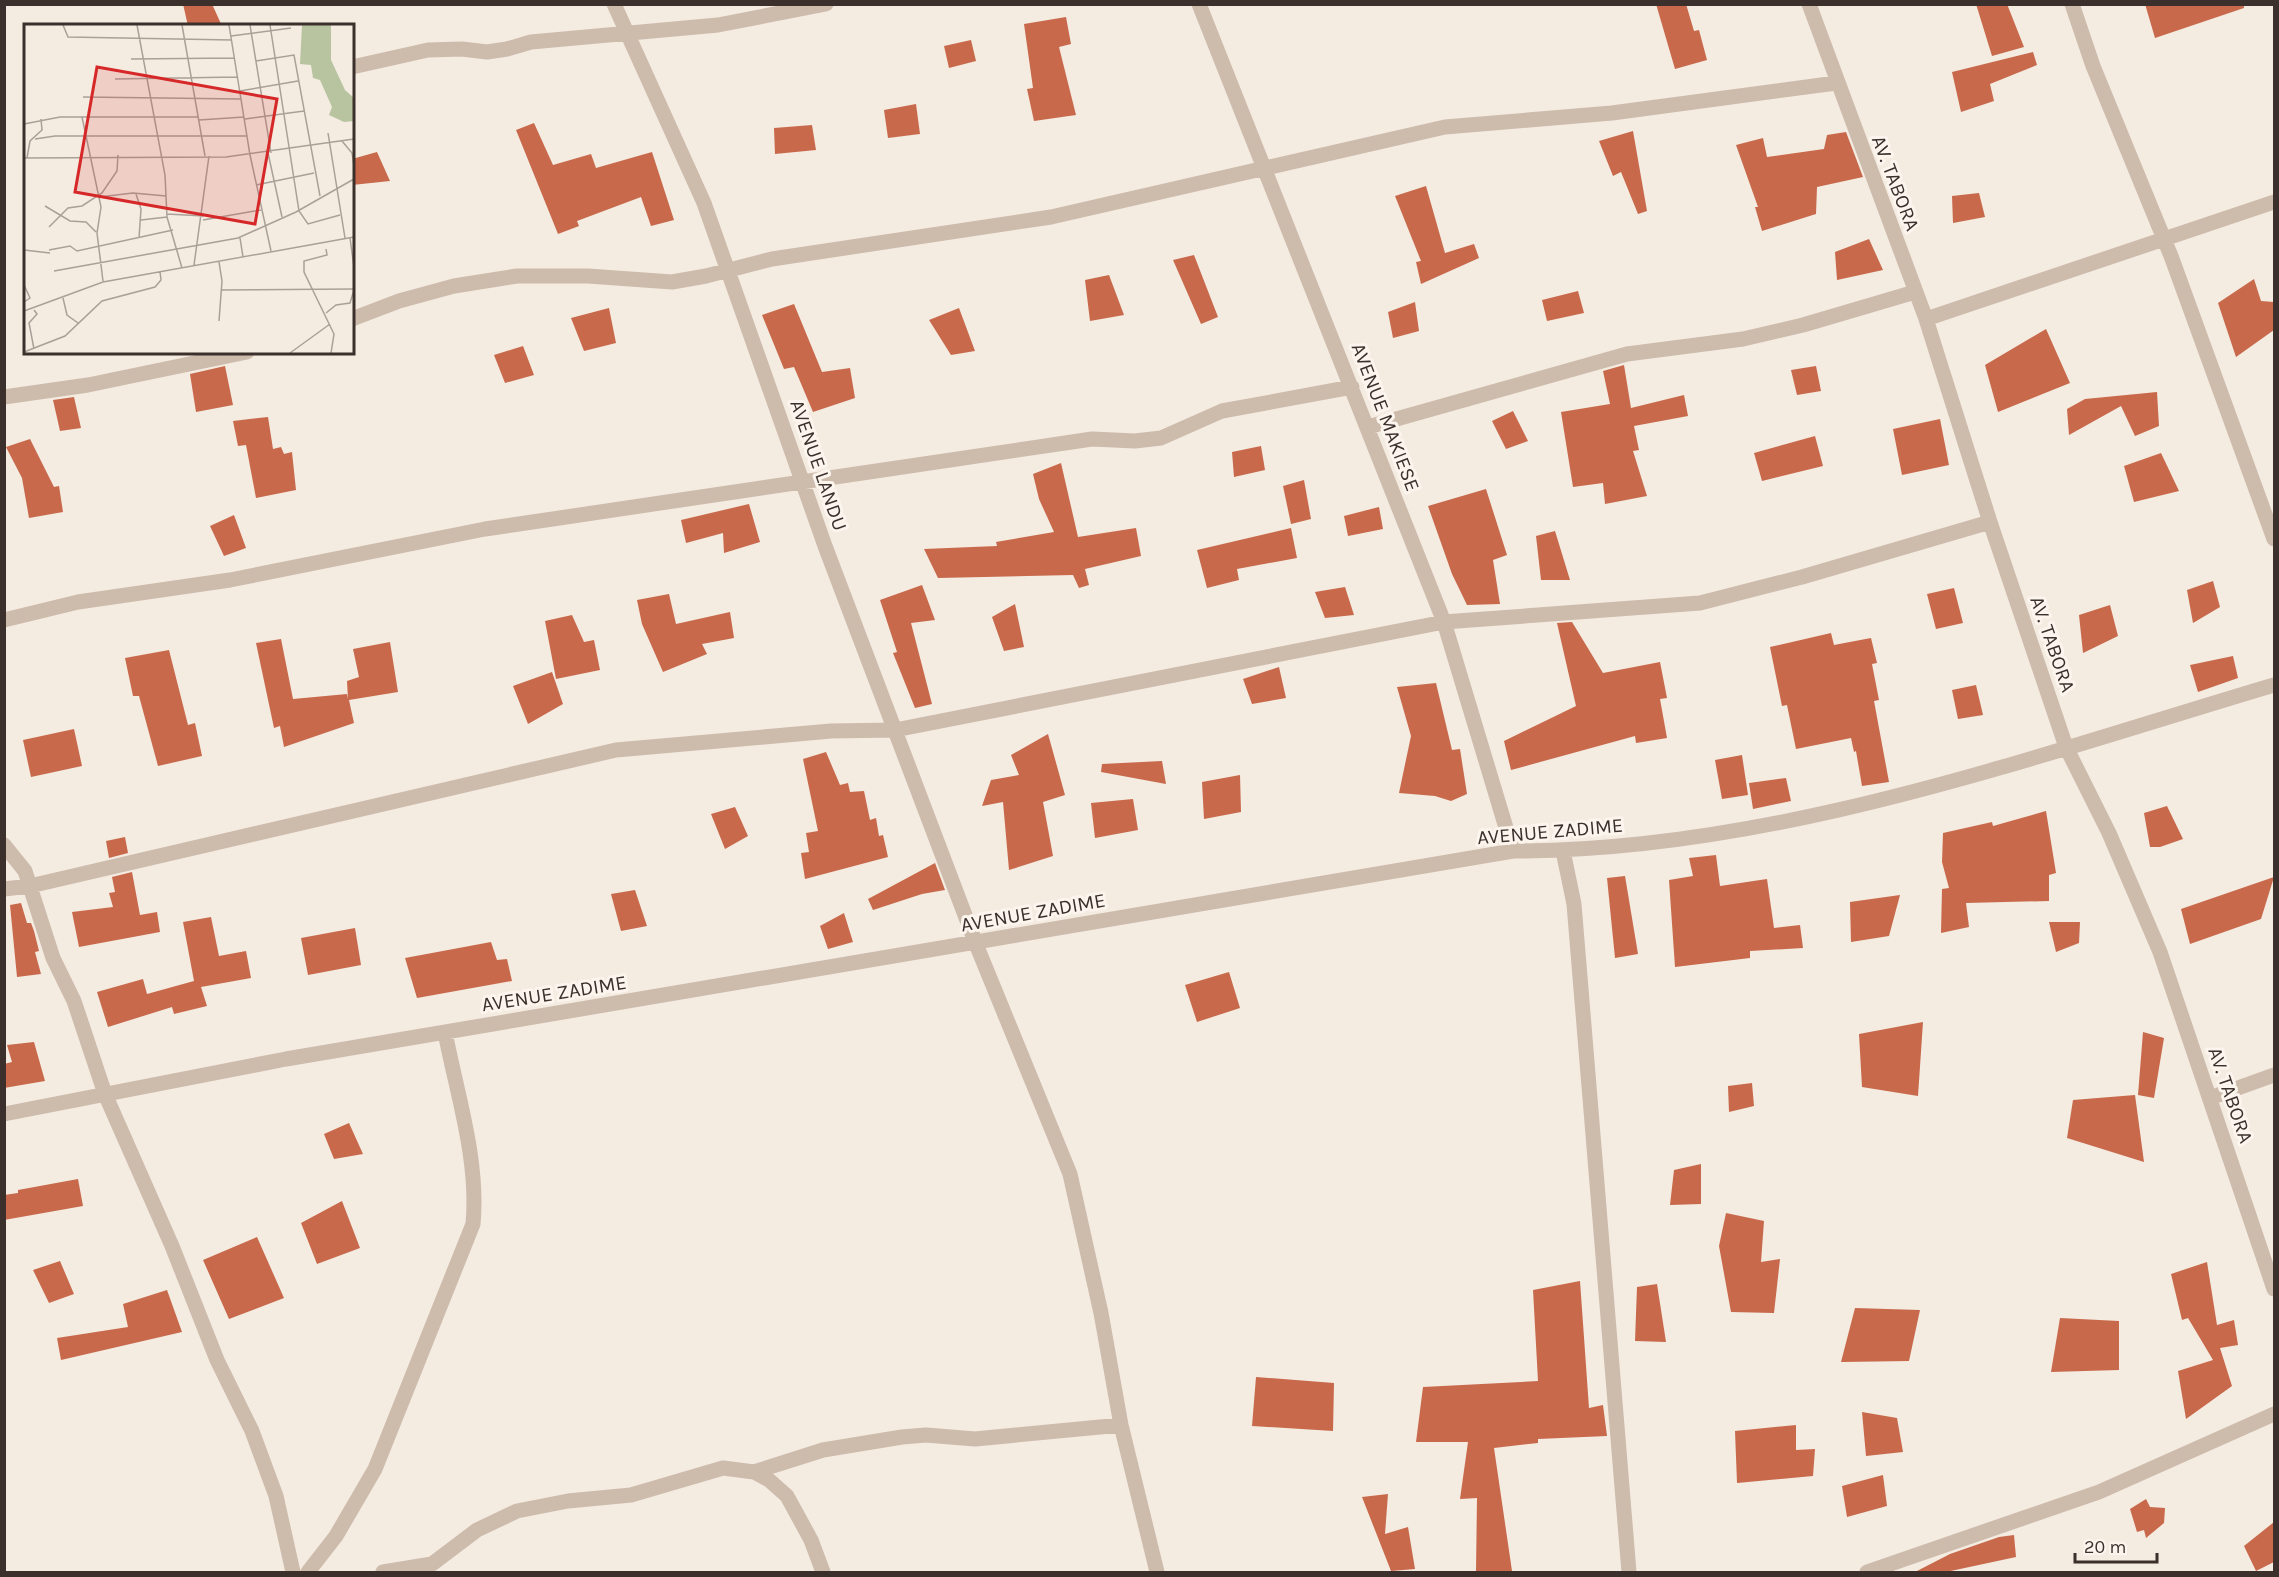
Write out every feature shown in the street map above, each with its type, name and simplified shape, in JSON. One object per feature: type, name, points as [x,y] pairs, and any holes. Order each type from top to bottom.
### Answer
[{"type":"street","name":"AVENUE LANDU","points":[[614,4],[704,203],[803,482],[895,730],[976,944],[1070,1174],[1101,1313],[1121,1425],[1157,1572]]},
{"type":"street","points":[[354,67],[428,50],[462,49],[487,52],[531,42],[718,25],[826,4]]},
{"type":"street","name":"AVENUE MAKIESE","points":[[1198,4],[1444,622],[1513,851]]},
{"type":"street","name":"AV. TABORA","points":[[1809,4],[1836,83],[1926,320],[1990,522],[2066,747],[2109,833],[2160,952],[2274,1289]]},
{"type":"street","points":[[2072,4],[2093,66],[2163,237],[2274,539]]},
{"type":"street","points":[[354,318],[399,301],[454,286],[517,276],[588,276],[672,282],[772,259],[1051,217],[1265,170],[1445,127],[1612,113],[1836,83]]},
{"type":"street","points":[[1926,320],[2163,237],[2274,202]]},
{"type":"street","points":[[1368,427],[1627,354],[1743,339],[1803,325],[1915,292]]},
{"type":"street","points":[[4,397],[88,385],[237,354]]},
{"type":"street","points":[[4,620],[78,602],[230,580],[485,529],[1092,439],[1136,441],[1161,438],[1222,411],[1352,387]]},
{"type":"street","points":[[4,889],[30,886],[616,750],[831,731],[895,730],[1444,622],[1700,603],[1803,577],[1990,522]]},
{"type":"street","name":"AVENUE ZADIME","points":[[4,1114],[286,1059],[976,944],[1513,851],[1563,851],[1665,843],[1774,825],[1890,797],[2274,685]]},
{"type":"street","points":[[4,845],[25,871],[53,958],[74,1001],[105,1094],[172,1246],[217,1360],[252,1431],[276,1496],[293,1572]]},
{"type":"street","points":[[1563,851],[1574,904],[1629,1572]]},
{"type":"street","points":[[308,1572],[336,1536],[375,1469],[473,1224],[476,1194],[474,1168],[445,1032]]},
{"type":"street","points":[[2210,1098],[2274,1075]]},
{"type":"street","points":[[1867,1572],[2099,1492],[2274,1414]]},
{"type":"street","points":[[383,1572],[432,1564],[477,1530],[503,1516],[530,1508],[631,1495],[714,1469],[754,1472],[823,1450],[892,1438],[926,1435],[975,1439],[1121,1425]]},
{"type":"street","points":[[754,1472],[769,1480],[787,1496],[811,1540],[823,1572]]},
{"type":"building","points":[[183,4],[212,4],[221,24],[188,24]]},
{"type":"building","points":[[1656,4],[1686,4],[1694,31],[1699,30],[1707,60],[1675,69]]},
{"type":"building","points":[[1976,4],[2007,4],[2024,47],[1992,56]]},
{"type":"building","points":[[2145,4],[2244,4],[2244,8],[2155,38]]},
{"type":"building","points":[[1066,17],[1071,44],[1059,47],[1076,115],[1034,121],[1027,89],[1033,88],[1024,24]]},
{"type":"building","points":[[971,40],[976,61],[949,68],[944,46]]},
{"type":"building","points":[[2033,52],[2037,65],[1990,84],[1994,101],[1961,112],[1952,72]]},
{"type":"building","points":[[916,104],[920,134],[888,138],[884,110]]},
{"type":"building","points":[[534,123],[553,165],[591,154],[596,168],[652,152],[674,220],[651,226],[641,197],[577,221],[579,226],[558,234],[516,130]]},
{"type":"building","points":[[812,125],[816,150],[775,154],[774,128]]},
{"type":"building","points":[[1633,131],[1647,211],[1638,214],[1621,172],[1613,176],[1599,141]]},
{"type":"building","points":[[1846,132],[1863,177],[1817,187],[1816,214],[1762,231],[1755,207],[1758,207],[1736,145],[1763,138],[1767,157],[1824,149],[1827,135]]},
{"type":"building","points":[[377,152],[390,181],[354,185],[354,158]]},
{"type":"building","points":[[1426,186],[1445,253],[1474,244],[1479,258],[1421,284],[1416,262],[1421,261],[1395,196]]},
{"type":"building","points":[[1979,193],[1985,217],[1953,223],[1952,196]]},
{"type":"building","points":[[1869,239],[1883,270],[1837,280],[1835,252]]},
{"type":"building","points":[[1194,255],[1218,317],[1201,324],[1173,260]]},
{"type":"building","points":[[1109,275],[1124,315],[1090,321],[1085,280]]},
{"type":"building","points":[[2254,279],[2261,301],[2274,302],[2274,330],[2236,357],[2218,303]]},
{"type":"building","points":[[1578,291],[1584,313],[1547,321],[1542,300]]},
{"type":"building","points":[[1415,302],[1419,331],[1393,338],[1388,312]]},
{"type":"building","points":[[794,304],[822,372],[850,368],[855,398],[813,412],[794,367],[784,369],[762,315]]},
{"type":"building","points":[[609,308],[616,343],[584,351],[571,318]]},
{"type":"building","points":[[959,308],[975,351],[951,355],[929,320]]},
{"type":"building","points":[[2046,329],[2070,383],[1998,412],[1985,365]]},
{"type":"building","points":[[523,346],[534,375],[505,383],[494,355]]},
{"type":"building","points":[[1624,365],[1631,408],[1684,395],[1688,416],[1634,426],[1639,450],[1633,451],[1647,496],[1605,504],[1603,483],[1573,487],[1561,412],[1610,404],[1603,371]]},
{"type":"building","points":[[225,366],[233,405],[196,412],[190,374]]},
{"type":"building","points":[[1816,366],[1821,391],[1797,395],[1791,370]]},
{"type":"building","points":[[2157,392],[2159,426],[2135,436],[2121,406],[2069,435],[2067,409],[2085,399]]},
{"type":"building","points":[[74,397],[81,428],[60,431],[53,400]]},
{"type":"building","points":[[1513,411],[1528,441],[1506,449],[1492,421]]},
{"type":"building","points":[[268,417],[273,449],[281,447],[284,454],[292,452],[296,490],[256,498],[246,445],[238,446],[233,421]]},
{"type":"building","points":[[1940,419],[1949,465],[1902,475],[1893,429]]},
{"type":"building","points":[[1815,436],[1823,466],[1762,481],[1754,453]]},
{"type":"building","points":[[30,439],[54,487],[59,486],[63,512],[29,518],[22,478],[6,447]]},
{"type":"building","points":[[1261,446],[1265,470],[1234,477],[1232,452]]},
{"type":"building","points":[[2161,453],[2179,491],[2134,502],[2124,466]]},
{"type":"building","points":[[1061,463],[1078,537],[1136,528],[1141,556],[1085,569],[1089,585],[1079,588],[1073,575],[938,578],[924,549],[997,546],[996,542],[1054,532],[1039,499],[1033,474]]},
{"type":"building","points":[[1304,480],[1311,519],[1291,524],[1283,486]]},
{"type":"building","points":[[1486,489],[1507,555],[1493,560],[1500,604],[1467,605],[1452,574],[1428,506]]},
{"type":"building","points":[[749,504],[760,542],[724,553],[723,533],[686,543],[681,520]]},
{"type":"building","points":[[1379,507],[1383,529],[1348,536],[1344,516]]},
{"type":"building","points":[[234,515],[246,548],[224,556],[210,526]]},
{"type":"building","points":[[1291,528],[1297,558],[1237,569],[1239,580],[1207,588],[1197,550]]},
{"type":"building","points":[[1555,531],[1570,580],[1541,580],[1536,536]]},
{"type":"building","points":[[2213,581],[2220,607],[2193,623],[2187,590]]},
{"type":"building","points":[[922,585],[935,620],[911,623],[932,704],[915,708],[893,653],[897,652],[880,600]]},
{"type":"building","points":[[1345,587],[1354,615],[1325,618],[1315,592]]},
{"type":"building","points":[[1954,588],[1963,623],[1936,629],[1927,594]]},
{"type":"building","points":[[669,594],[676,624],[730,612],[734,638],[702,644],[707,654],[663,672],[642,624],[637,600]]},
{"type":"building","points":[[1015,604],[1024,647],[1004,651],[992,617]]},
{"type":"building","points":[[2110,605],[2118,636],[2083,653],[2079,615]]},
{"type":"building","points":[[572,615],[584,642],[594,640],[600,670],[556,679],[545,621]]},
{"type":"building","points":[[1572,622],[1603,673],[1660,662],[1667,698],[1660,699],[1667,738],[1636,743],[1635,736],[1511,770],[1504,741],[1576,706],[1557,623]]},
{"type":"building","points":[[1831,633],[1834,645],[1871,638],[1877,663],[1872,664],[1879,700],[1874,701],[1889,782],[1862,786],[1856,751],[1854,752],[1851,738],[1796,749],[1787,705],[1782,706],[1770,647]]},
{"type":"building","points":[[281,639],[293,699],[347,694],[348,699],[347,681],[359,677],[353,649],[390,642],[398,692],[349,700],[354,723],[284,747],[280,726],[274,728],[256,643]]},
{"type":"building","points":[[169,650],[188,725],[195,723],[202,756],[158,766],[139,696],[133,696],[125,658]]},
{"type":"building","points":[[2233,656],[2238,678],[2198,692],[2190,665]]},
{"type":"building","points":[[1279,667],[1286,698],[1252,704],[1243,679]]},
{"type":"building","points":[[552,672],[563,704],[528,724],[513,686]]},
{"type":"building","points":[[1436,683],[1452,750],[1460,749],[1467,794],[1451,801],[1435,796],[1399,793],[1411,736],[1397,687]]},
{"type":"building","points":[[1976,685],[1983,715],[1958,719],[1952,690]]},
{"type":"building","points":[[74,729],[82,766],[31,777],[23,740]]},
{"type":"building","points":[[1048,734],[1065,795],[1043,802],[1053,856],[1009,870],[1003,802],[982,806],[991,780],[1019,775],[1011,755]]},
{"type":"building","points":[[826,752],[840,785],[848,783],[850,792],[864,791],[870,820],[876,818],[879,836],[883,835],[888,857],[805,879],[801,853],[809,852],[806,833],[818,831],[803,759]]},
{"type":"building","points":[[1742,755],[1748,795],[1722,799],[1715,760]]},
{"type":"building","points":[[1162,761],[1166,784],[1101,772],[1102,764]]},
{"type":"building","points":[[1240,775],[1241,812],[1204,819],[1202,782]]},
{"type":"building","points":[[1786,778],[1791,801],[1753,809],[1749,783]]},
{"type":"building","points":[[1133,799],[1138,830],[1095,838],[1091,803]]},
{"type":"building","points":[[2167,806],[2183,839],[2160,847],[2150,847],[2144,813]]},
{"type":"building","points":[[735,807],[748,836],[725,849],[711,814]]},
{"type":"building","points":[[2046,811],[2056,873],[2049,875],[2049,901],[1966,903],[1969,927],[1941,933],[1942,889],[1949,888],[1942,862],[1943,833],[1992,822],[1993,826]]},
{"type":"building","points":[[125,837],[128,853],[109,858],[106,841]]},
{"type":"building","points":[[1716,855],[1720,886],[1767,879],[1774,928],[1800,925],[1803,948],[1750,951],[1750,958],[1675,967],[1669,880],[1693,876],[1689,858]]},
{"type":"building","points":[[935,863],[945,890],[922,894],[873,910],[868,899]]},
{"type":"building","points":[[132,872],[140,915],[157,912],[160,932],[79,947],[72,912],[113,907],[109,893],[115,892],[112,877]]},
{"type":"building","points":[[1625,876],[1638,954],[1615,958],[1607,878]]},
{"type":"building","points":[[2274,877],[2261,919],[2190,944],[2181,909]]},
{"type":"building","points":[[635,890],[647,926],[621,931],[611,894]]},
{"type":"building","points":[[1900,895],[1889,936],[1851,942],[1850,902]]},
{"type":"building","points":[[21,903],[27,923],[31,923],[34,931],[39,951],[35,952],[41,974],[17,977],[10,905]]},
{"type":"building","points":[[844,913],[853,942],[828,949],[820,926]]},
{"type":"building","points":[[211,917],[219,956],[246,951],[251,978],[201,987],[207,1006],[174,1014],[172,1007],[108,1027],[97,992],[143,979],[147,994],[194,981],[183,922]]},
{"type":"building","points":[[2049,922],[2080,922],[2079,943],[2056,952]]},
{"type":"building","points":[[355,928],[361,965],[308,975],[301,938]]},
{"type":"building","points":[[491,942],[497,960],[507,959],[512,981],[417,998],[405,958]]},
{"type":"building","points":[[1229,972],[1240,1008],[1197,1022],[1185,985]]},
{"type":"building","points":[[1923,1022],[1918,1096],[1862,1087],[1859,1034]]},
{"type":"building","points":[[2143,1032],[2164,1038],[2154,1098],[2138,1095]]},
{"type":"building","points":[[34,1042],[45,1081],[4,1088],[4,1064],[12,1062],[7,1045]]},
{"type":"building","points":[[1752,1083],[1754,1106],[1729,1112],[1728,1086]]},
{"type":"building","points":[[2135,1095],[2144,1162],[2067,1138],[2073,1100]]},
{"type":"building","points":[[349,1123],[363,1154],[334,1159],[324,1134]]},
{"type":"building","points":[[1701,1164],[1701,1204],[1670,1205],[1674,1170]]},
{"type":"building","points":[[78,1179],[83,1206],[4,1220],[4,1195],[18,1193],[18,1190]]},
{"type":"building","points":[[342,1201],[360,1248],[317,1264],[301,1223]]},
{"type":"building","points":[[1726,1213],[1764,1221],[1761,1262],[1780,1259],[1774,1313],[1731,1312],[1719,1246]]},
{"type":"building","points":[[257,1237],[284,1298],[229,1319],[203,1260]]},
{"type":"building","points":[[60,1261],[74,1294],[49,1303],[33,1270]]},
{"type":"building","points":[[2207,1262],[2217,1325],[2234,1320],[2238,1345],[2220,1348],[2232,1386],[2186,1419],[2178,1371],[2213,1360],[2188,1318],[2182,1320],[2171,1274]]},
{"type":"building","points":[[1580,1281],[1589,1408],[1603,1405],[1607,1436],[1538,1439],[1538,1443],[1494,1448],[1512,1571],[1476,1572],[1477,1498],[1460,1499],[1468,1442],[1416,1442],[1423,1387],[1538,1381],[1533,1290]]},
{"type":"building","points":[[1657,1284],[1666,1342],[1635,1341],[1637,1287]]},
{"type":"building","points":[[167,1290],[182,1332],[61,1360],[57,1338],[128,1327],[123,1304]]},
{"type":"building","points":[[1855,1308],[1920,1310],[1909,1361],[1841,1362]]},
{"type":"building","points":[[2060,1318],[2119,1321],[2119,1370],[2051,1372]]},
{"type":"building","points":[[1256,1377],[1334,1383],[1333,1431],[1252,1426]]},
{"type":"building","points":[[1862,1412],[1897,1418],[1903,1452],[1866,1456]]},
{"type":"building","points":[[1796,1425],[1796,1450],[1815,1449],[1813,1476],[1737,1483],[1735,1431]]},
{"type":"building","points":[[1883,1475],[1887,1506],[1847,1517],[1842,1486]]},
{"type":"building","points":[[1388,1494],[1385,1534],[1408,1527],[1415,1569],[1391,1571],[1362,1497]]},
{"type":"building","points":[[2146,1499],[2150,1507],[2165,1508],[2164,1523],[2146,1538],[2144,1530],[2137,1532],[2130,1509]]},
{"type":"building","points":[[2274,1522],[2274,1562],[2256,1571],[2244,1546]]},
{"type":"building","points":[[2014,1535],[2016,1557],[1946,1572],[1915,1572],[1950,1554],[1999,1537]]}]
